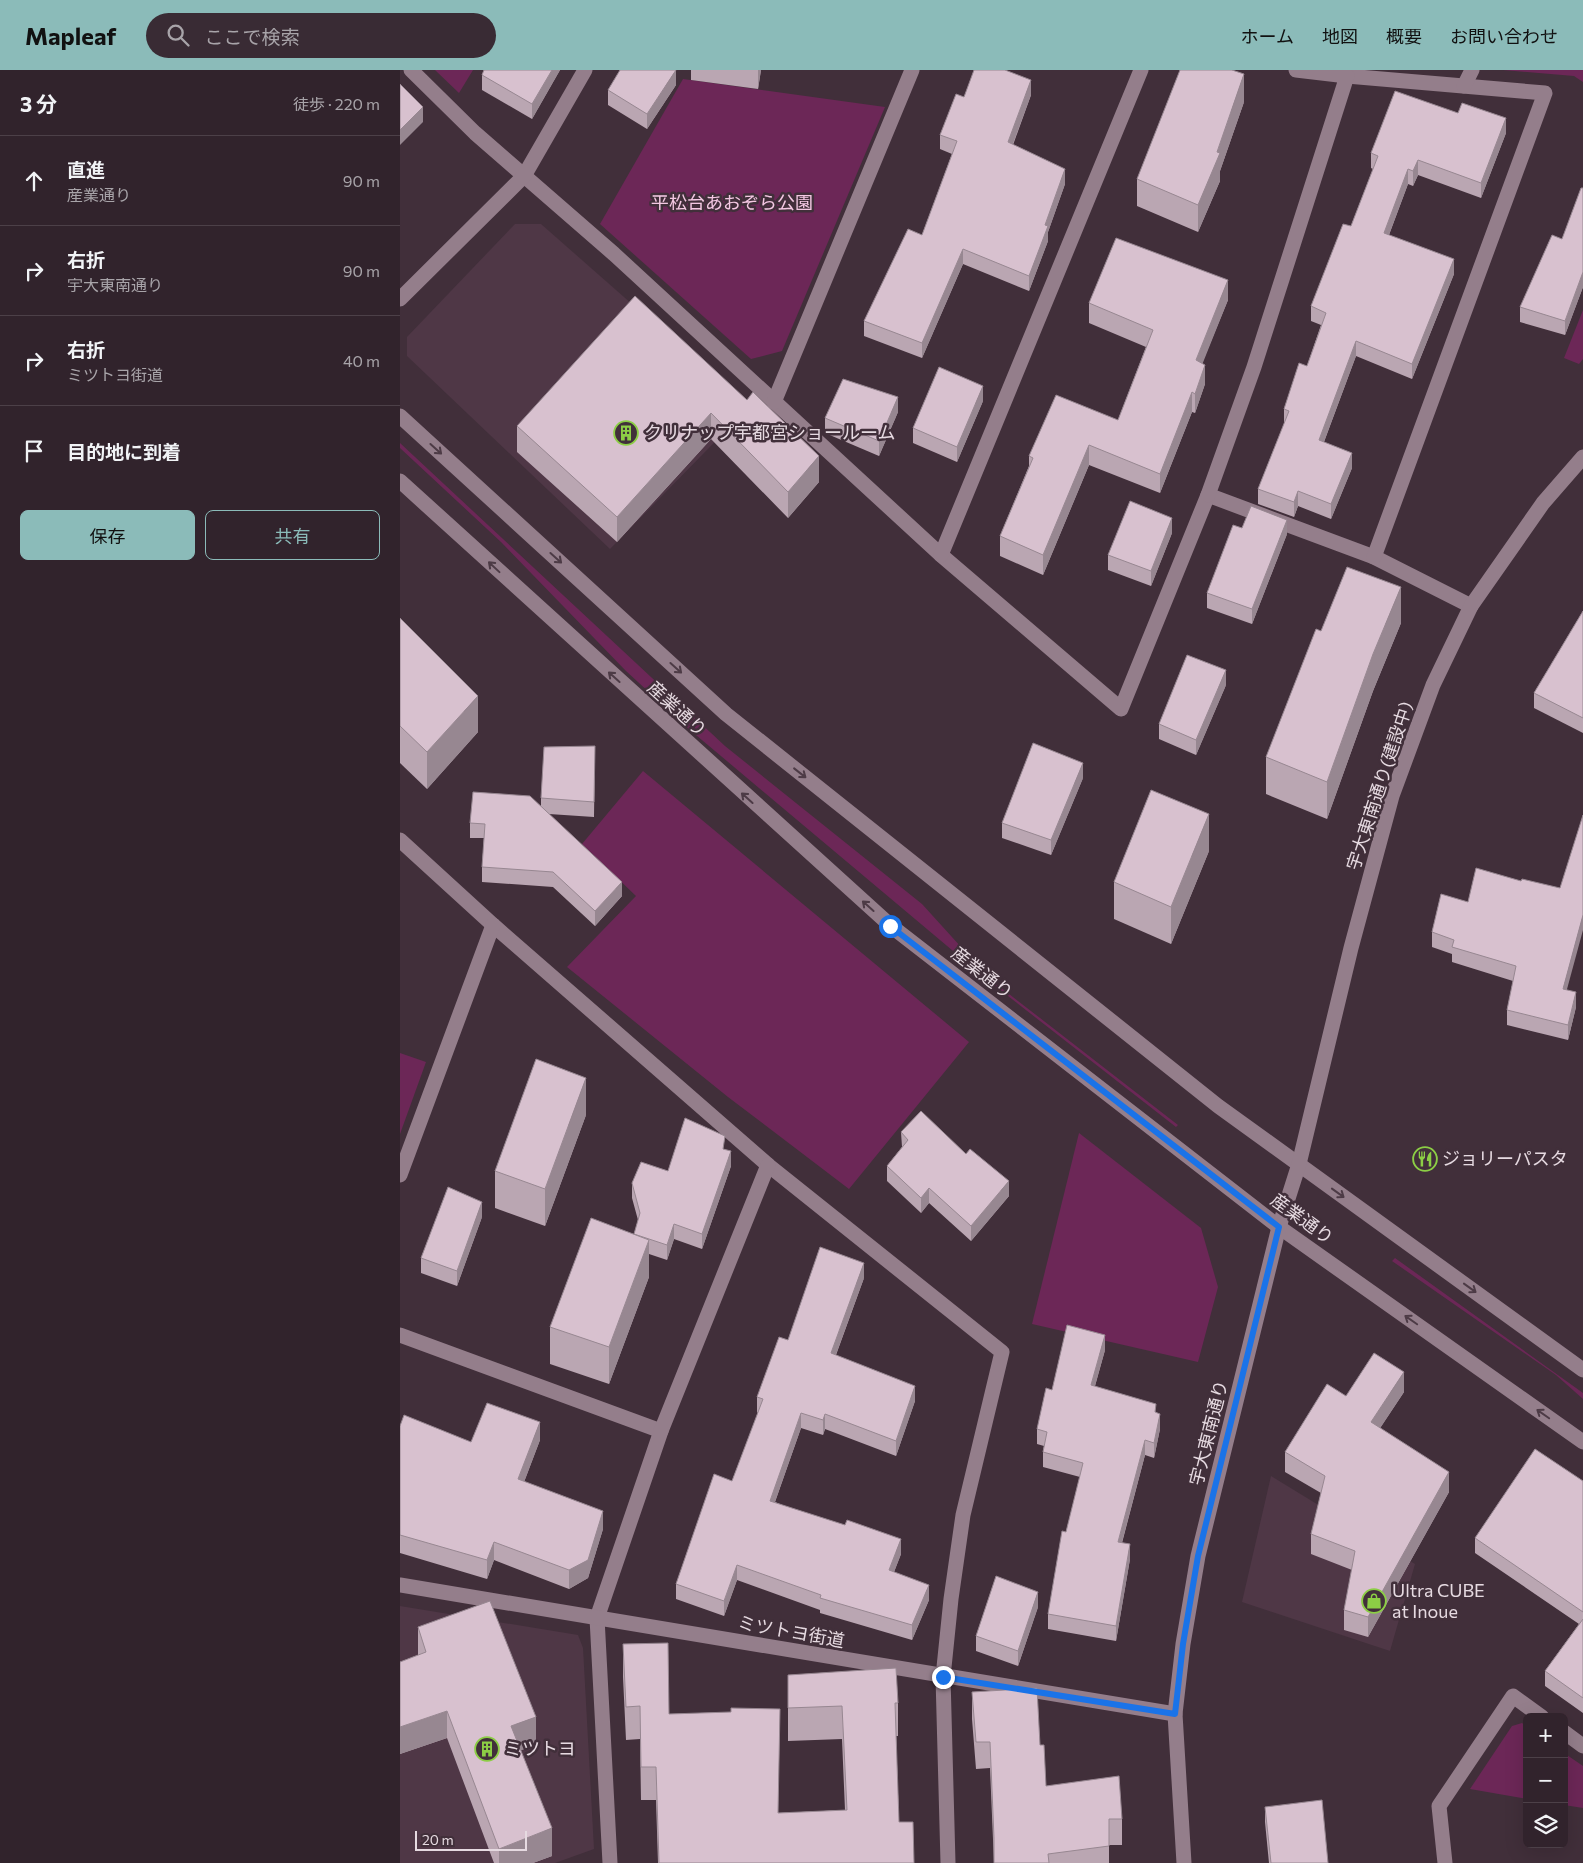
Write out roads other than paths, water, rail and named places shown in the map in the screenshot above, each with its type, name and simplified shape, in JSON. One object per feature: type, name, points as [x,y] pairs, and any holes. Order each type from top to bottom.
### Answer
[{"type":"street","points":[[411,70],[475,133],[626,265],[941,555],[1121,709],[1208,495],[1254,367],[1347,76]]},
{"type":"street","points":[[400,299],[524,176],[585,70]]},
{"type":"street","points":[[774,402],[912,70]]},
{"type":"street","points":[[941,555],[1141,70]]},
{"type":"street","points":[[1296,70],[1545,93],[1374,556]]},
{"type":"street","points":[[1464,86],[1472,70]]},
{"type":"street","name":"産業通り","points":[[400,416],[726,714],[1218,1106],[1583,1370]]},
{"type":"street","name":"宇大東南通り(建設中)","points":[[1299,1164],[1351,948],[1392,796],[1433,685],[1471,606],[1543,503],[1583,457]]},
{"type":"street","name":"産業通り","points":[[400,481],[596,662],[890,926],[1279,1227],[1583,1442]]},
{"type":"street","points":[[1208,495],[1374,556],[1471,606]]},
{"type":"street","points":[[400,840],[493,925],[768,1165],[1002,1352],[963,1514],[951,1599],[943,1677],[948,1863]]},
{"type":"street","points":[[400,1176],[493,925]]},
{"type":"street","name":"宇大東南通り","points":[[1184,1863],[1175,1714],[1183,1644],[1198,1556],[1279,1227],[1299,1164]]},
{"type":"street","points":[[608,1862],[596,1618],[661,1431],[768,1165]]},
{"type":"street","points":[[400,1335],[661,1431]]},
{"type":"street","name":"ミツトヨ街道","points":[[400,1584],[943,1677],[1175,1714]]},
{"type":"street","points":[[1445,1863],[1439,1806],[1513,1696],[1536,1713]]},
{"type":"street","points":[[1568,1735],[1583,1746]]},
{"type":"place","name":"クリナップ宇都宮ショールーム","points":[[626,433]]},
{"type":"place","name":"ジョリーパスタ","points":[[1425,1159]]},
{"type":"place","name":"Ultra CUBE at Inoue","points":[[1374,1601]]},
{"type":"place","name":"ミツトヨ","points":[[487,1749]]},
{"type":"park label","name":"平松台あおぞら公園","points":[[732,203]]}]
